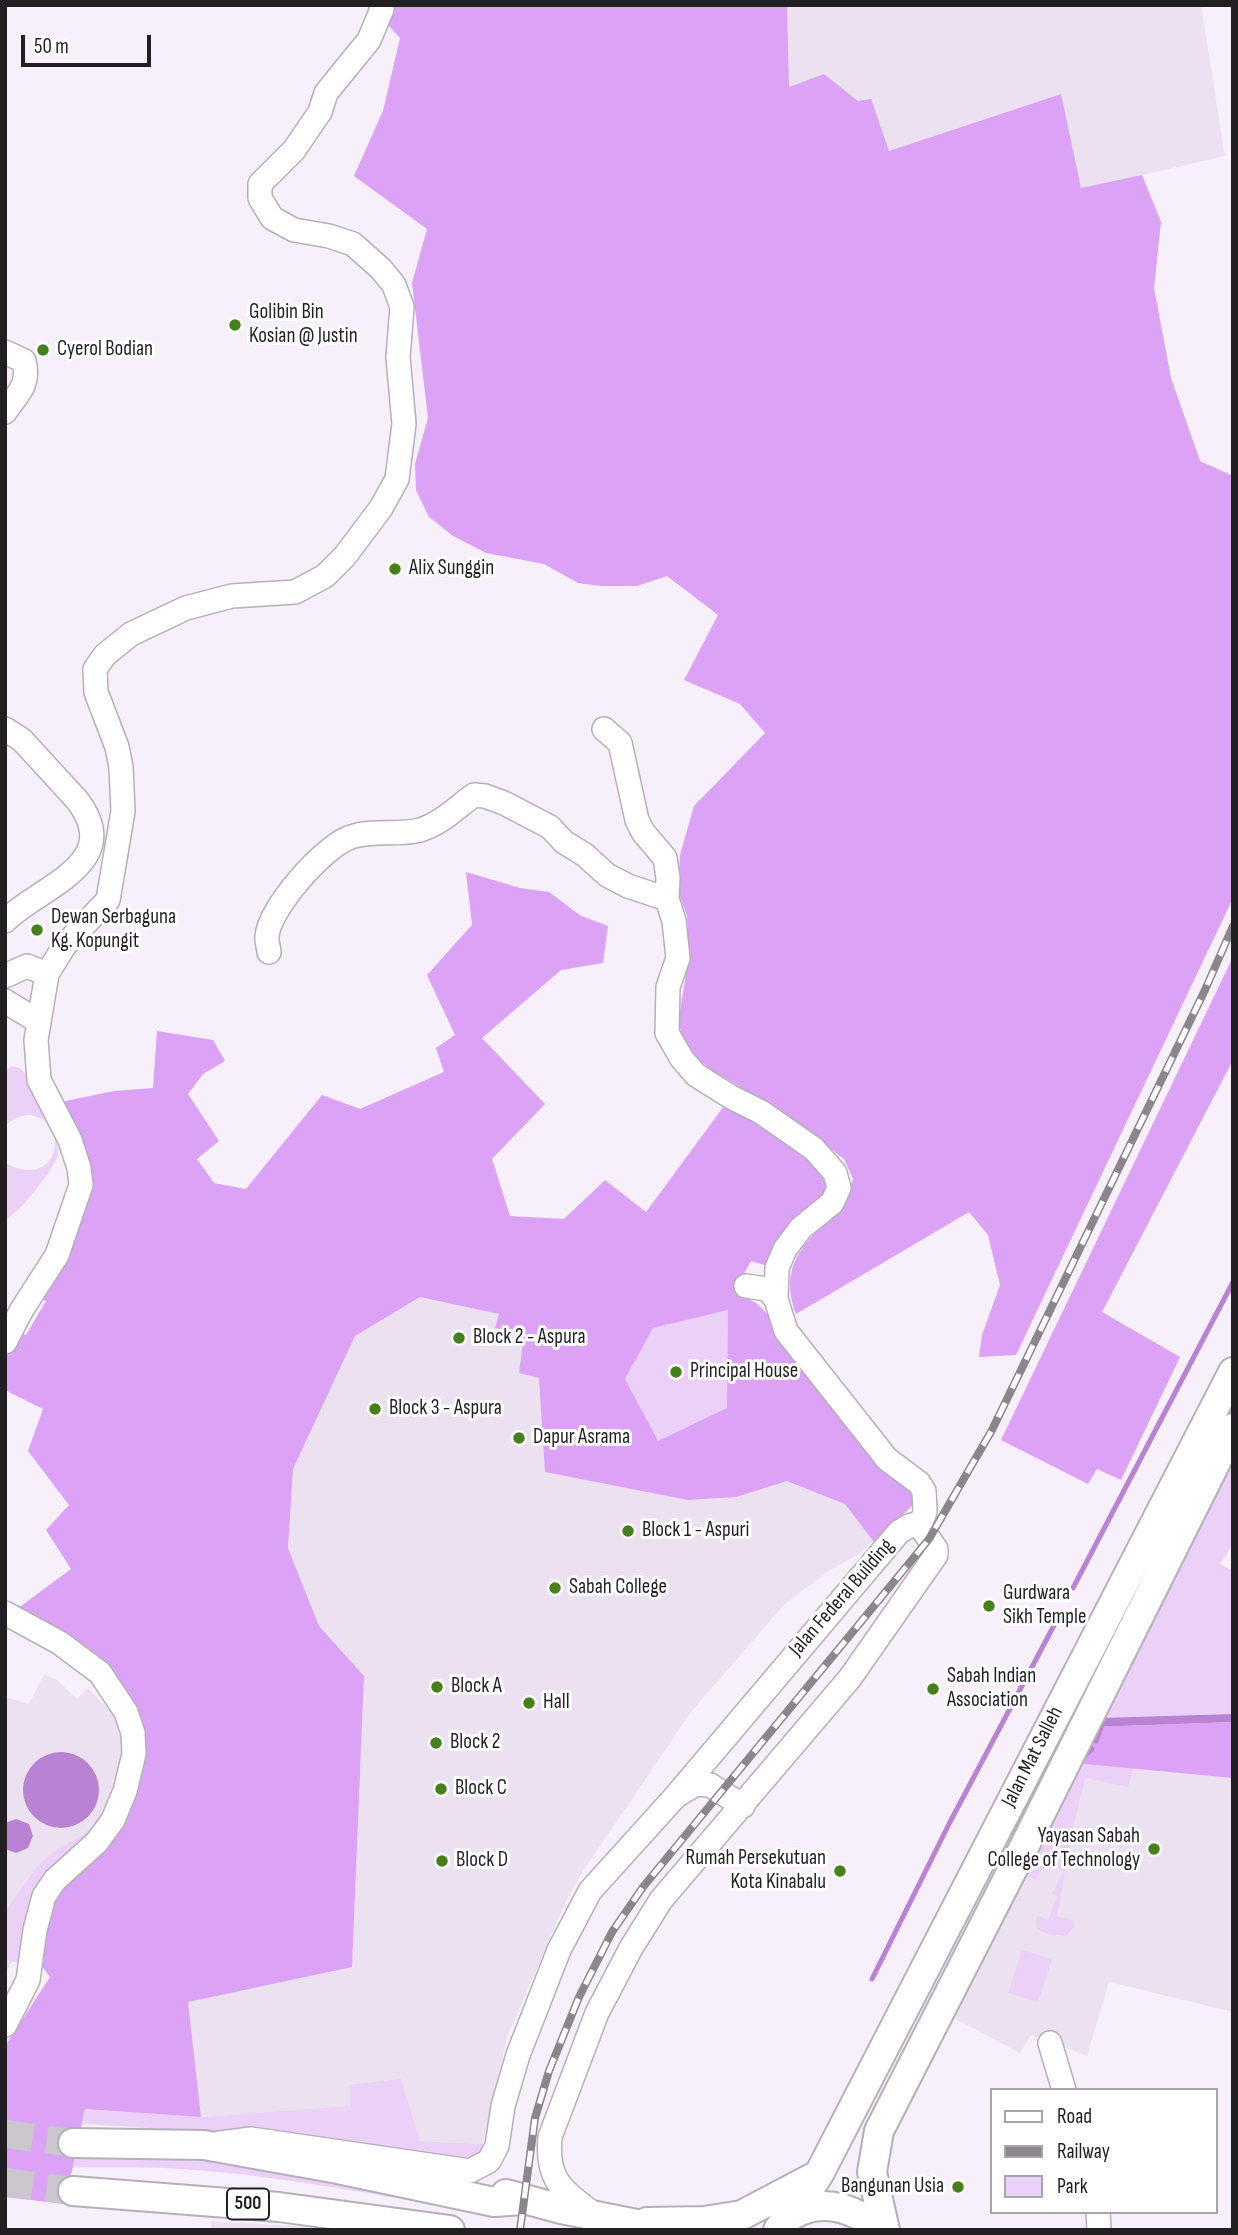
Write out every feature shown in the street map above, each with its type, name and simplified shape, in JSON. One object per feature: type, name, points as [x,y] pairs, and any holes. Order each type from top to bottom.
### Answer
[{"type":"main road","name":"Jalan Mat Salleh","points":[[780,2225],[819,2174],[1233,1372]]},
{"type":"main road","name":"Jalan Mat Salleh","points":[[885,2230],[872,2172],[879,2131],[1233,1428]]},
{"type":"main road","name":"500","points":[[73,2143],[204,2145],[338,2169],[494,2202],[524,2200],[667,2230]]},
{"type":"main road","points":[[630,2222],[704,2221],[742,2215],[819,2174]]},
{"type":"main road","name":"500","points":[[72,2191],[194,2199],[450,2230]]},
{"type":"main road","points":[[780,2225],[810,2206],[828,2204],[867,2219],[885,2230]]},
{"type":"main road","name":"500","points":[[363,2219],[391,2230]]},
{"type":"street","points":[[5,1342],[21,1311],[57,1255],[81,1185],[70,1140],[39,1080],[36,1040],[47,974],[65,945],[108,900],[123,811],[121,767],[117,747],[96,692],[95,669],[105,655],[131,634],[186,608],[232,596],[295,592],[325,576],[345,556],[381,508],[397,480],[404,424],[398,357],[402,307],[394,285],[381,269],[353,244],[329,236],[294,230],[272,218],[260,198],[260,184],[294,150],[320,112],[326,93],[369,40],[382,9],[381,5]]},
{"type":"street","points":[[5,352],[24,361],[28,377],[5,412]]},
{"type":"street","points":[[5,729],[22,740],[83,808],[92,837],[80,866],[5,921]]},
{"type":"street","points":[[604,729],[620,743],[637,820],[643,832],[665,858],[667,899],[674,921],[678,958],[668,987],[667,1033],[673,1046],[696,1075],[761,1112],[794,1135],[814,1149],[835,1172],[839,1188],[832,1203],[801,1228],[785,1249],[777,1268],[776,1300],[786,1331],[887,1459],[919,1483],[924,1491],[925,1512],[920,1526]]},
{"type":"street","points":[[270,953],[267,936],[288,893],[327,852],[349,837],[374,832],[402,833],[421,829],[438,822],[474,795],[504,803],[550,827],[564,842],[585,855],[607,875],[628,886],[667,899]]},
{"type":"street","points":[[5,976],[27,966],[47,974]]},
{"type":"street","points":[[5,1001],[39,1022]]},
{"type":"street","points":[[746,1286],[767,1289],[776,1300]]},
{"type":"street","name":"Jalan Federal Building","points":[[204,2145],[251,2139],[470,2171],[489,2161],[497,2146],[503,2106],[518,2055],[559,1950],[590,1891],[675,1797],[900,1532],[911,1525],[920,1526],[936,1549],[936,1555],[925,1572],[850,1678],[661,1900],[631,1948],[597,2013],[550,2137],[548,2158],[552,2176],[570,2196],[596,2216]]},
{"type":"street","points":[[5,1613],[60,1643],[100,1672],[126,1712],[133,1733],[134,1754],[125,1791],[113,1821],[97,1842],[55,1880],[44,1896],[35,1930],[28,1980],[5,2025]]},
{"type":"street","points":[[675,1797],[696,1784],[710,1785],[743,1806]]},
{"type":"street","points":[[1050,2043],[1063,2088]]},
{"type":"shaded area","points":[[373,5],[787,5],[789,87],[824,74],[858,101],[871,99],[889,151],[1061,94],[1081,188],[1142,175],[1161,222],[1154,288],[1171,378],[1200,461],[1233,476],[1233,898],[1016,1355],[979,1357],[982,1335],[1000,1285],[988,1235],[969,1212],[796,1314],[790,1291],[792,1271],[798,1255],[833,1213],[853,1179],[844,1159],[777,1109],[710,1069],[688,1051],[678,1023],[689,956],[687,916],[678,892],[680,855],[694,806],[765,733],[740,704],[684,680],[718,615],[667,576],[637,586],[578,583],[544,564],[486,553],[453,536],[429,517],[416,490],[415,464],[428,418],[412,283],[427,229],[354,176],[383,111],[400,38]]},
{"type":"shaded area","points":[[787,5],[1201,5],[1225,156],[1081,189],[1060,94],[889,151],[858,101],[824,74],[789,87]]},
{"type":"shaded area","points":[[466,872],[520,888],[549,892],[581,916],[608,926],[603,963],[561,970],[482,1038],[545,1104],[492,1159],[510,1216],[564,1219],[605,1180],[646,1212],[727,1102],[790,1139],[833,1188],[771,1267],[751,1261],[741,1279],[739,1294],[756,1303],[771,1317],[917,1496],[914,1504],[874,1542],[845,1504],[787,1481],[736,1497],[688,1500],[545,1472],[539,1378],[519,1373],[524,1334],[495,1328],[499,1314],[420,1297],[355,1336],[293,1469],[288,1548],[319,1626],[364,1676],[352,1967],[188,2002],[201,2117],[85,2109],[65,2204],[5,2197],[5,2046],[50,1977],[39,1962],[51,1906],[70,1877],[127,1811],[144,1768],[145,1744],[139,1720],[119,1683],[98,1655],[17,1609],[71,1569],[46,1530],[69,1505],[28,1451],[43,1409],[5,1390],[5,1355],[16,1332],[26,1335],[46,1301],[38,1297],[80,1207],[56,1103],[114,1091],[153,1088],[157,1031],[213,1040],[225,1061],[203,1074],[188,1094],[219,1141],[197,1159],[214,1183],[246,1189],[322,1095],[360,1109],[444,1072],[436,1048],[455,1035],[427,975],[472,925]],"holes":[[[728,1310],[727,1408],[658,1441],[625,1379],[653,1328]]]},
{"type":"shaded area","points":[[1233,957],[1233,1060],[1102,1312],[1180,1357],[1121,1480],[1097,1469],[1088,1484],[1001,1440]]},
{"type":"shaded area","name":"Sabah College","points":[[420,1297],[500,1314],[653,1328],[756,1303],[771,1317],[914,1504],[859,1554],[830,1570],[784,1605],[691,1712],[585,1868],[567,1899],[507,2037],[483,2144],[420,2141],[330,2109],[201,2117],[188,2002],[352,1966],[364,1676],[319,1626],[288,1548],[293,1469],[355,1336]]},
{"type":"shaded area","points":[[44,1674],[57,1680],[77,1699],[88,1688],[104,1705],[111,1701],[126,1737],[121,1774],[112,1781],[119,1790],[5,1973],[5,1697],[29,1704]]},
{"type":"shaded area","points":[[1233,1714],[1233,1722],[1093,1727],[1098,1718]]},
{"type":"shaded area","points":[[1233,1722],[1233,1778],[1074,1763],[1093,1727]]},
{"type":"shaded area","points":[[61,1752],[76,1755],[88,1763],[96,1775],[99,1790],[96,1805],[88,1817],[76,1825],[61,1828],[46,1825],[34,1817],[26,1805],[23,1790],[26,1775],[34,1763],[46,1755]]},
{"type":"shaded area","points":[[1074,1763],[1233,1778],[1233,2012],[1109,1982],[1087,2056],[1031,2035],[1020,2053],[948,2015]]},
{"type":"shaded area","points":[[16,1819],[29,1824],[33,1836],[28,1848],[16,1853],[5,1849],[5,1823]]},
{"type":"shaded area","points":[[211,2221],[293,2226],[358,2230],[212,2230]]},
{"type":"green space","points":[[11,1066],[20,1068],[30,1080],[57,1134],[58,1156],[48,1174],[24,1204],[5,1221],[5,1166],[7,1164],[25,1170],[39,1168],[49,1161],[54,1151],[55,1139],[51,1128],[43,1119],[30,1115],[16,1118],[5,1126],[5,1071]]},
{"type":"green space","points":[[728,1310],[727,1409],[658,1441],[625,1379],[653,1328]]},
{"type":"green space","points":[[1233,1464],[1233,1544],[1220,1564],[1233,1571],[1233,1714],[1098,1718]]},
{"type":"green space","points":[[1074,1763],[1133,1768],[1128,1787],[1085,1778],[1057,1916],[1073,1920],[1075,1926],[1066,1936],[1042,1932],[1035,1921],[1038,1916],[1048,1920],[1057,1897],[1052,1894],[1064,1871],[1047,1862],[1036,1880],[1020,1871]]},
{"type":"green space","points":[[107,1816],[24,1964],[5,1960],[5,1911],[40,1863]]},
{"type":"green space","points":[[1022,1950],[1052,1959],[1038,2002],[1008,1993]]},
{"type":"green space","points":[[401,2079],[420,2141],[483,2144],[478,2155],[462,2161],[245,2129],[215,2132],[83,2124],[85,2109],[202,2117],[351,2106],[349,2085]]},
{"type":"green space","points":[[76,2154],[208,2159],[284,2168],[477,2211],[243,2175],[164,2168],[73,2167]]},
{"type":"waterway","points":[[1073,1588],[1233,1282]]},
{"type":"waterway","points":[[872,1979],[950,1822],[1060,1614]]},
{"type":"waterway","points":[[1096,1741],[1103,1722]]},
{"type":"waterway","points":[[1082,1758],[1092,1749]]},
{"type":"tunnel","points":[[5,2134],[73,2143]]},
{"type":"tunnel","points":[[5,2182],[73,2191]]},
{"type":"railway","points":[[520,2230],[535,2118],[549,2071],[579,1997],[612,1932],[643,1887],[929,1539],[992,1430],[1205,990],[1233,926]]},
{"type":"place","name":"Golibin Bin Kosian @ Justin","points":[[235,325]]},
{"type":"place","name":"Cyerol Bodian","points":[[43,350]]},
{"type":"place","name":"Alix Sunggin","points":[[395,569]]},
{"type":"place","name":"Dewan Serbaguna Kg. Kopungit","points":[[37,930]]},
{"type":"place","name":"Block 2 - Aspura","points":[[459,1338]]},
{"type":"place","name":"Principal House","points":[[676,1372]]},
{"type":"place","name":"Block 3 - Aspura","points":[[375,1409]]},
{"type":"place","name":"Dapur Asrama","points":[[519,1438]]},
{"type":"place","name":"Block 1 - Aspuri","points":[[628,1531]]},
{"type":"place","name":"Sabah College","points":[[555,1588]]},
{"type":"place","name":"Gurdwara Sikh Temple","points":[[989,1606]]},
{"type":"place","name":"Block A","points":[[437,1687]]},
{"type":"place","name":"Sabah Indian Association","points":[[933,1689]]},
{"type":"place","name":"Hall","points":[[529,1703]]},
{"type":"place","name":"Block 2","points":[[436,1743]]},
{"type":"place","name":"Block C","points":[[441,1789]]},
{"type":"place","name":"Yayasan Sabah College of Technology","points":[[1154,1849]]},
{"type":"place","name":"Block D","points":[[442,1861]]},
{"type":"place","name":"Rumah Persekutuan Kota Kinabalu","points":[[840,1871]]},
{"type":"place","name":"Bangunan Usia","points":[[958,2187]]}]
